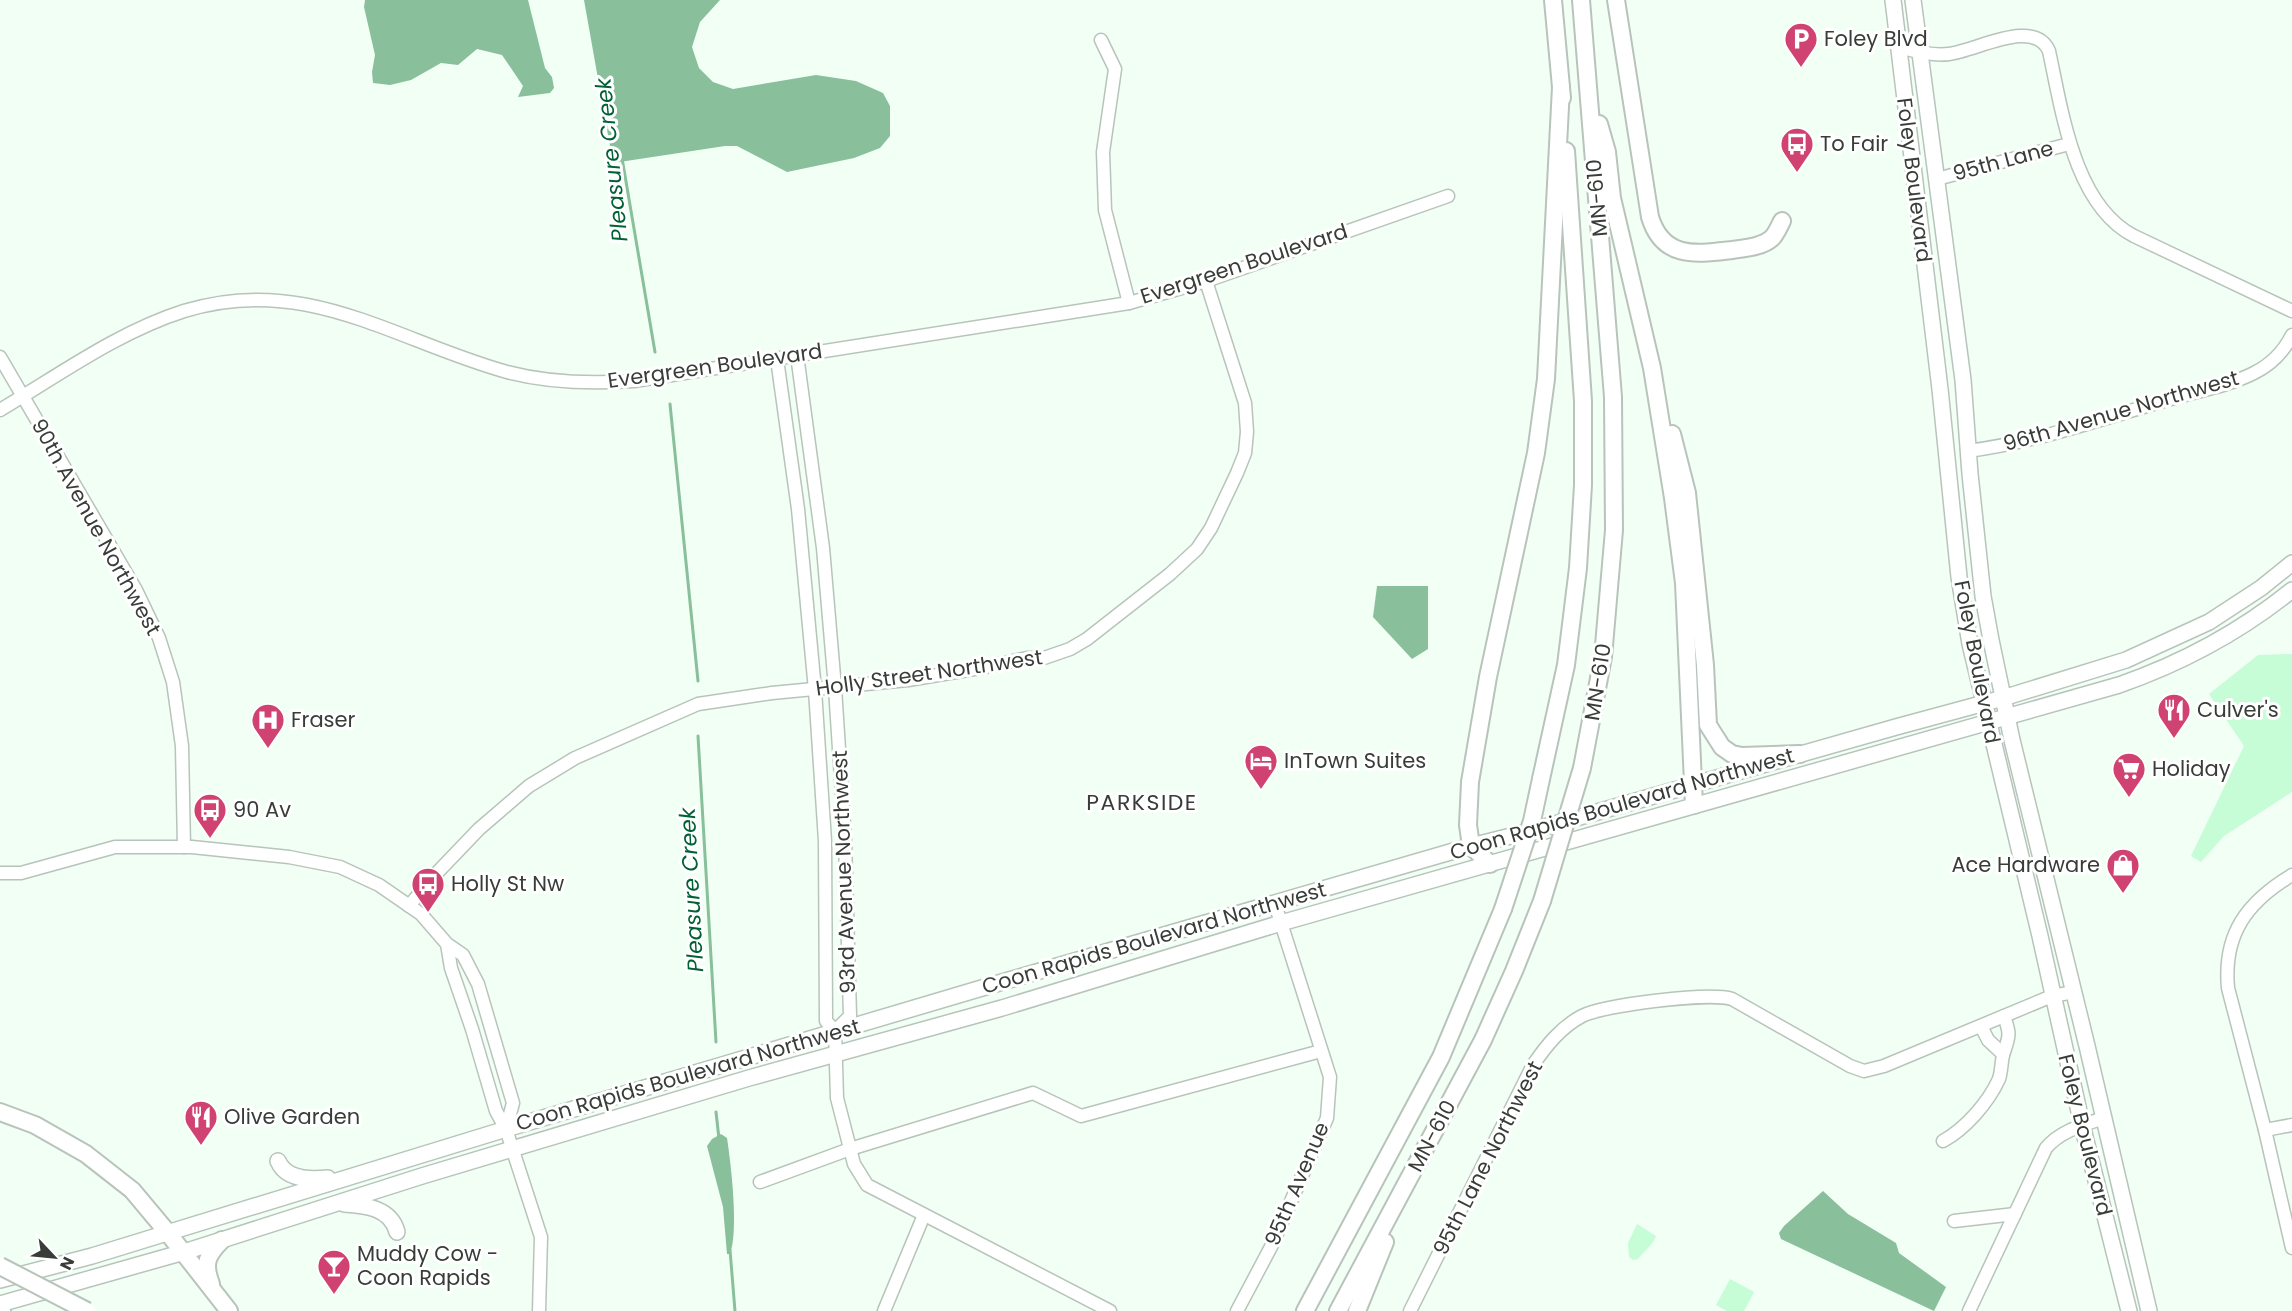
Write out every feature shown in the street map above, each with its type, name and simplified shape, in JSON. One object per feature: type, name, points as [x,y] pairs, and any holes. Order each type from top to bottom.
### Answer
[{"type":"highway","name":"MN-610","points":[[1305,1311],[1441,1057],[1503,909],[1532,821],[1566,665],[1578,568],[1583,485],[1583,390],[1553,0]]},
{"type":"highway","name":"MN-610","points":[[1338,1311],[1483,1040],[1514,971],[1542,901],[1582,768],[1603,657],[1614,530],[1613,397],[1581,0]]},
{"type":"highway","points":[[1616,0],[1650,218],[1659,236],[1667,244],[1689,254],[1738,249],[1765,243],[1773,237],[1782,221]]},
{"type":"highway","points":[[1588,82],[1606,153],[1612,198],[1652,368],[1681,463],[1687,493],[1705,665],[1707,725],[1722,747],[1732,754],[1742,756],[1800,754]]},
{"type":"highway","points":[[1490,864],[1471,846],[1468,825],[1470,782],[1488,677],[1536,453],[1546,379],[1561,87]]},
{"type":"highway","points":[[1652,368],[1684,583],[1694,805]]},
{"type":"highway","points":[[0,1112],[35,1125],[86,1154],[132,1190],[229,1311]]},
{"type":"highway","points":[[1357,1311],[1383,1249],[1395,1206]]},
{"type":"highway","points":[[215,1296],[205,1270],[212,1252],[222,1240]]},
{"type":"highway","points":[[0,1266],[87,1311]]},
{"type":"main road","name":"Foley Boulevard","points":[[1893,0],[1940,389],[1951,508],[1970,644],[2040,936],[2082,1125],[2129,1311]]},
{"type":"main road","name":"Foley Boulevard","points":[[1913,0],[1963,380],[1983,596],[2007,718],[2149,1311]]},
{"type":"main road","name":"Coon Rapids Boulevard Northwest","points":[[0,1280],[92,1256],[835,1031],[1471,846],[2003,698],[2126,660],[2181,637],[2237,605],[2292,563]]},
{"type":"main road","name":"Coon Rapids Boulevard Northwest","points":[[0,1304],[184,1252],[512,1149],[1002,1008],[1281,923],[2007,718],[2150,674],[2223,639],[2292,590]]},
{"type":"main road","points":[[278,1161],[284,1170],[301,1178],[315,1179],[378,1168]]},
{"type":"main road","points":[[327,1207],[344,1204],[375,1209],[388,1216],[396,1232]]},
{"type":"street","points":[[1898,47],[1920,52],[1949,54],[2021,35],[2035,36],[2041,40],[2049,51],[2069,144],[2098,202],[2112,222],[2122,230],[2292,311]]},
{"type":"street","points":[[1101,40],[1115,69],[1103,152],[1105,210],[1129,303]]},
{"type":"street","name":"95th Lane","points":[[1937,179],[2069,144]]},
{"type":"street","name":"Evergreen Boulevard","points":[[0,410],[97,352],[151,323],[186,310],[253,300],[283,300],[329,309],[507,372],[570,382],[633,381],[1129,303],[1206,281],[1448,195]]},
{"type":"street","name":"Holly Street Northwest","points":[[409,906],[479,829],[529,786],[575,758],[698,704],[772,693],[908,680],[986,668],[1027,658],[1044,658],[1070,649],[1087,639],[1170,574],[1197,549],[1211,528],[1238,474],[1245,453],[1247,419],[1241,390],[1206,281]]},
{"type":"street","name":"96th Avenue Northwest","points":[[1968,451],[2037,437],[2227,384],[2270,363],[2292,335]]},
{"type":"street","name":"93rd Avenue Northwest","points":[[777,359],[798,509],[815,690],[825,841],[826,1021],[835,1031],[850,1016],[845,840],[823,548],[797,355]]},
{"type":"street","name":"90th Avenue Northwest","points":[[0,357],[21,397],[136,590],[159,638],[173,682],[182,746],[184,847]]},
{"type":"street","points":[[0,873],[21,873],[115,847],[184,847],[289,856],[340,867],[379,885],[421,914],[447,944],[463,955],[478,984],[491,1022],[513,1103],[506,1129]]},
{"type":"street","points":[[2292,875],[2253,904],[2242,918],[2233,936],[2226,968],[2228,988],[2265,1130],[2292,1248]]},
{"type":"street","name":"95th Avenue","points":[[1237,1311],[1273,1243],[1327,1118],[1330,1077],[1275,904]]},
{"type":"street","points":[[447,944],[451,968],[472,1029],[495,1111],[506,1129],[541,1237],[539,1311]]},
{"type":"street","name":"95th Lane Northwest","points":[[1410,1311],[1533,1065],[1544,1050],[1568,1026],[1583,1015],[1605,1009],[1687,998],[1712,996],[1732,999],[1851,1066],[1864,1071],[1884,1066],[2052,996],[2074,992]]},
{"type":"street","points":[[1943,1141],[1956,1134],[1991,1094],[2004,1063],[2003,1054],[2009,1041],[2010,1032],[2004,1016]]},
{"type":"street","points":[[1981,1026],[1988,1040],[2003,1054]]},
{"type":"street","points":[[835,1031],[837,1098],[854,1164],[867,1185],[1110,1311]]},
{"type":"street","points":[[760,1182],[850,1149],[1033,1093],[1081,1116],[1321,1051]]},
{"type":"street","points":[[1969,1311],[2046,1148],[2054,1138],[2104,1118]]},
{"type":"street","points":[[2265,1130],[2292,1125]]},
{"type":"street","points":[[1954,1221],[2015,1214]]},
{"type":"street","points":[[884,1311],[924,1215]]},
{"type":"shaded area","points":[[365,0],[528,0],[545,68],[552,77],[554,88],[550,93],[518,97],[523,86],[502,55],[477,49],[458,65],[441,63],[411,80],[390,85],[373,83],[375,55],[364,7]]},
{"type":"shaded area","points":[[584,0],[720,0],[700,22],[692,47],[699,68],[713,82],[733,89],[816,75],[856,81],[883,93],[890,106],[890,136],[880,148],[854,158],[787,172],[737,146],[613,163]]},
{"type":"shaded area","points":[[1377,586],[1428,586],[1428,649],[1412,659],[1373,617]]},
{"type":"shaded area","points":[[2292,654],[2292,792],[2224,836],[2201,862],[2191,856],[2244,746],[2209,694],[2258,655]]},
{"type":"shaded area","points":[[721,1134],[727,1138],[733,1197],[734,1230],[730,1254],[727,1254],[723,1207],[707,1146],[712,1139]]},
{"type":"shaded area","points":[[1823,1191],[1848,1214],[1896,1243],[1899,1253],[1946,1287],[1934,1311],[1781,1239],[1779,1233],[1784,1226]]},
{"type":"shaded area","points":[[1637,1224],[1656,1236],[1638,1259],[1633,1260],[1629,1257],[1628,1243]]},
{"type":"shaded area","points":[[1730,1279],[1754,1292],[1744,1311],[1727,1311],[1716,1305]]},
{"type":"waterway","name":"Pleasure Creek","points":[[622,158],[655,352]]},
{"type":"waterway","name":"Pleasure Creek","points":[[670,404],[698,681]]},
{"type":"waterway","name":"Pleasure Creek","points":[[698,736],[716,1042]]},
{"type":"waterway","name":"Pleasure Creek","points":[[716,1112],[719,1139]]},
{"type":"waterway","name":"Pleasure Creek","points":[[730,1250],[735,1311]]},
{"type":"place","name":"Foley Blvd","points":[[1801,68]]},
{"type":"place","name":"To Fair","points":[[1797,173]]},
{"type":"place","name":"Culver's","points":[[2174,739]]},
{"type":"place","name":"Fraser","points":[[268,749]]},
{"type":"place","name":"InTown Suites","points":[[1261,790]]},
{"type":"place","name":"Holiday","points":[[2129,798]]},
{"type":"place","name":"90 Av","points":[[210,839]]},
{"type":"place","name":"Ace Hardware","points":[[2123,894]]},
{"type":"place","name":"Holly St Nw","points":[[428,913]]},
{"type":"place","name":"Olive Garden","points":[[201,1146]]},
{"type":"place","name":"Muddy Cow - Coon Rapids","points":[[334,1295]]},
{"type":"district","name":"PARKSIDE","points":[[1142,802]]}]
